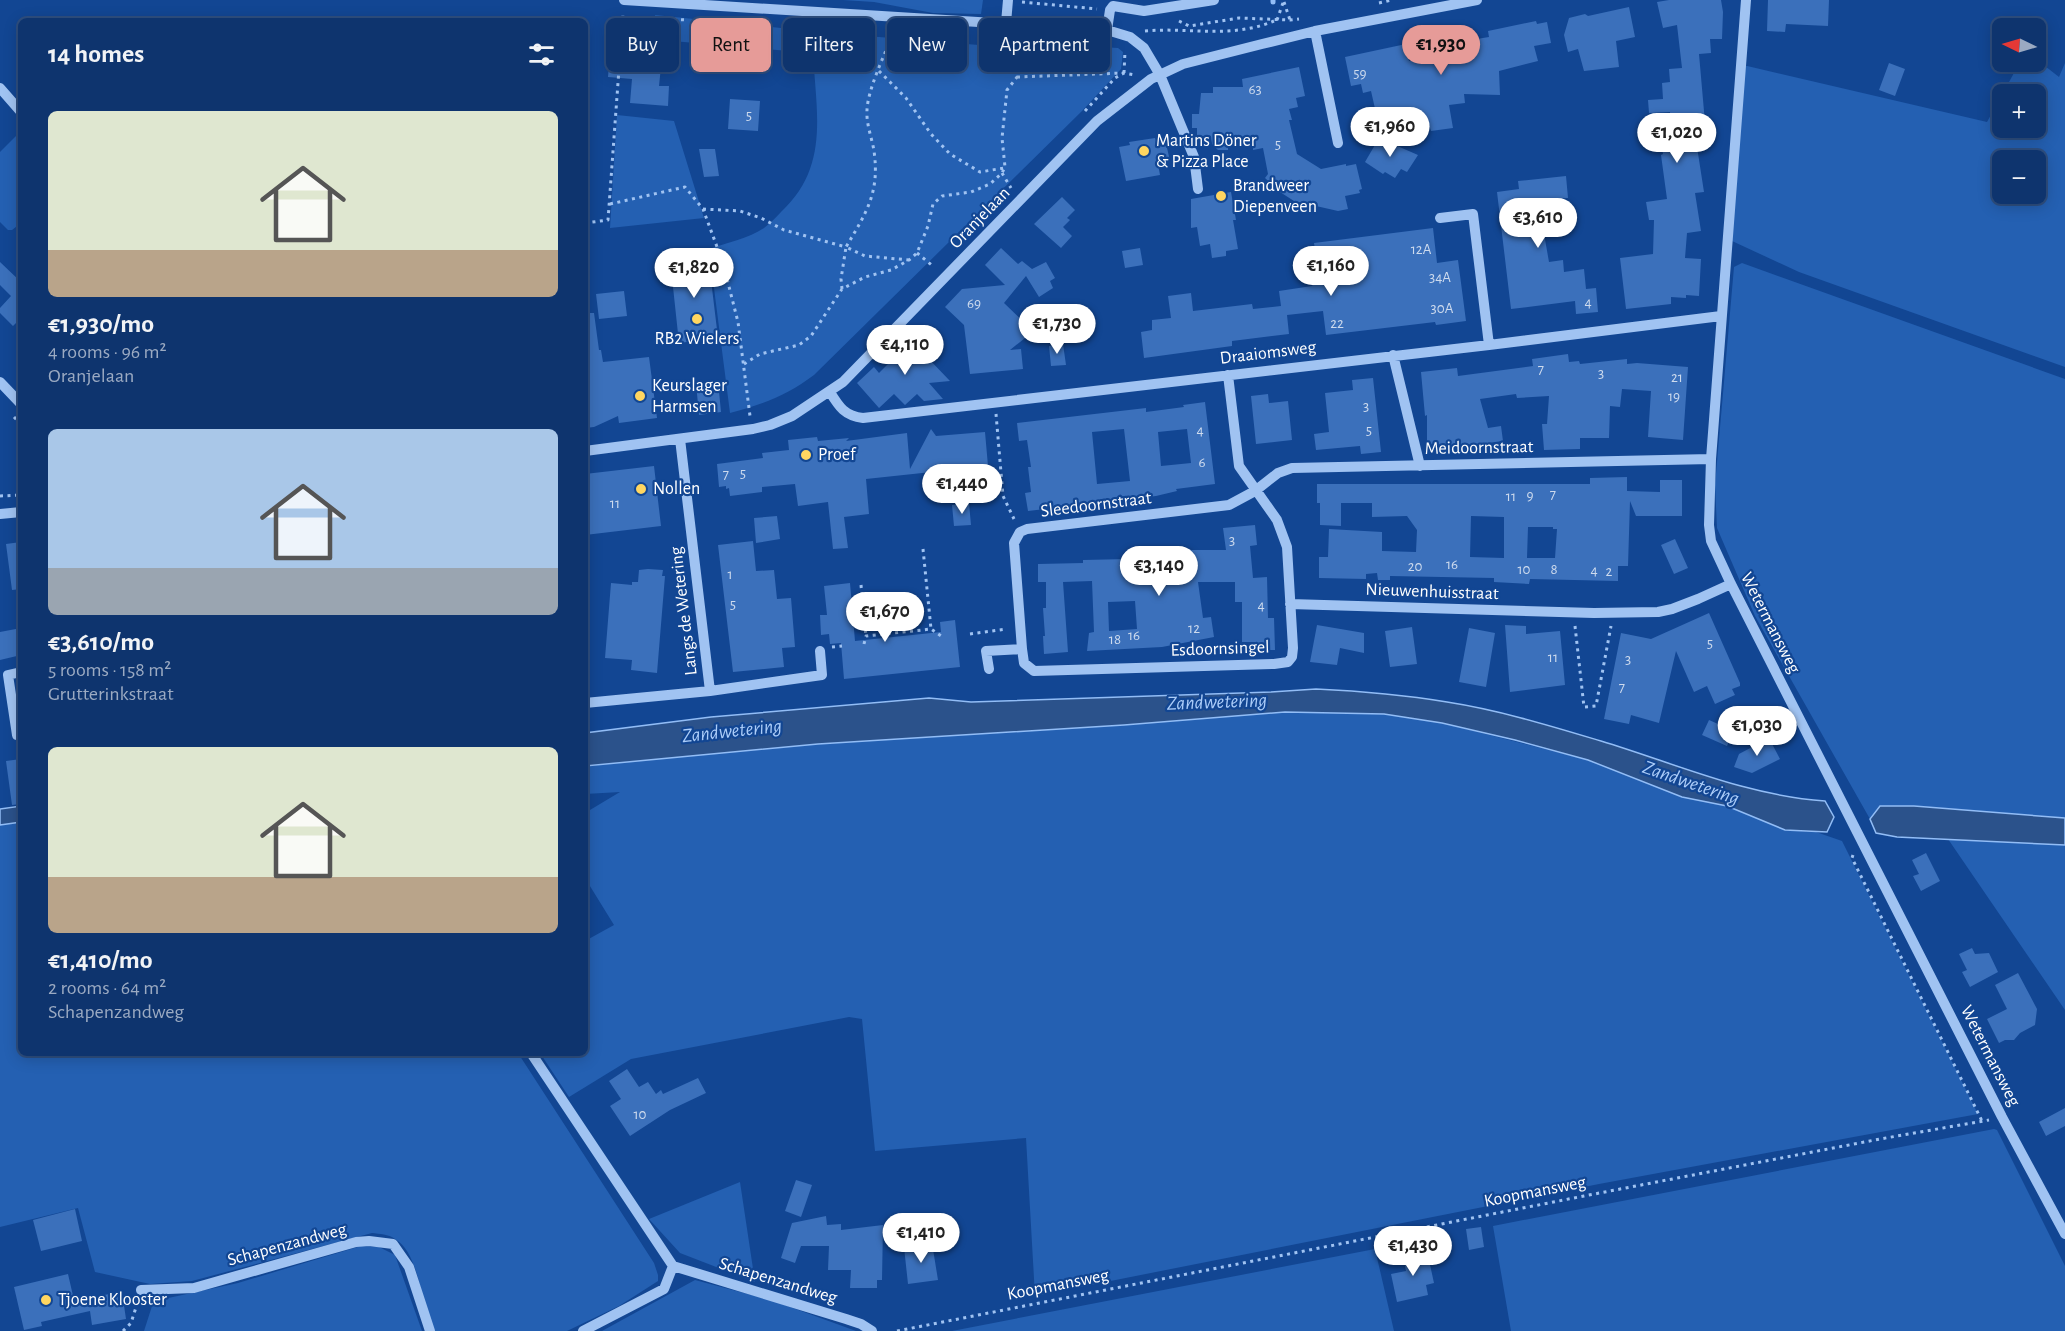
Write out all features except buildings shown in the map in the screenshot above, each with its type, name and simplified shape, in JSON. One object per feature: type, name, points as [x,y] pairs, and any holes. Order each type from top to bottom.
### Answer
[{"type":"street","points":[[624,0],[979,21]]},
{"type":"street","points":[[1006,18],[1008,0]]},
{"type":"street","points":[[1109,18],[1113,6],[1144,11],[1214,0]]},
{"type":"street","name":"Oranjelaan","points":[[588,451],[753,429],[792,416],[830,392],[843,382],[1097,121],[1150,79],[1183,64],[1298,35],[1477,0]]},
{"type":"street","name":"Wetermansweg","points":[[1746,0],[1711,459],[1709,525],[1711,541],[2002,1117],[2065,1234]]},
{"type":"street","points":[[1110,31],[1130,37],[1144,48],[1161,75],[1194,157],[1198,189]]},
{"type":"street","points":[[1315,31],[1338,143]]},
{"type":"street","points":[[0,88],[18,108]]},
{"type":"street","points":[[1440,218],[1473,214],[1489,345]]},
{"type":"street","name":"Draaiomsweg","points":[[830,392],[845,413],[852,417],[863,418],[1721,316]]},
{"type":"street","points":[[1394,356],[1420,466]]},
{"type":"street","name":"Esdoornsingel","points":[[1022,649],[1024,663],[1034,670],[1263,664],[1288,662],[1292,657],[1287,547],[1276,520],[1239,466],[1227,375]]},
{"type":"street","points":[[0,382],[18,401]]},
{"type":"street","name":"Langs de Wetering","points":[[588,704],[710,690],[680,439]]},
{"type":"street","name":"Meidoornstraat","points":[[1255,491],[1278,473],[1292,468],[1711,459]]},
{"type":"street","name":"Sleedoornstraat","points":[[1022,649],[1014,543],[1020,531],[1229,505],[1255,491]]},
{"type":"street","points":[[0,514],[18,512]]},
{"type":"street","name":"Nieuwenhuisstraat","points":[[1290,604],[1614,613],[1658,612],[1672,609],[1731,584]]},
{"type":"street","points":[[989,669],[986,651],[1022,649]]},
{"type":"street","points":[[710,690],[822,675],[820,651]]},
{"type":"street","points":[[4,676],[18,735]]},
{"type":"street","points":[[533,1056],[673,1266],[664,1288],[583,1331]]},
{"type":"street","name":"Schapenzandweg","points":[[141,1290],[194,1287],[356,1242],[393,1244],[409,1267],[430,1331]]},
{"type":"street","name":"Schapenzandweg","points":[[673,1266],[846,1319],[872,1331]]},
{"type":"path","points":[[588,223],[608,220],[624,0]]},
{"type":"path","points":[[1017,77],[1124,73],[1126,46],[1130,37],[1143,31],[1167,29],[1230,32],[1258,28],[1277,20],[1284,1]]},
{"type":"path","points":[[1284,1],[1298,35]]},
{"type":"path","points":[[843,289],[841,279],[846,248],[869,210],[873,195],[875,158],[867,112],[868,99],[887,50]]},
{"type":"path","points":[[879,71],[906,98],[931,134],[950,154],[980,172],[1005,167]]},
{"type":"path","points":[[744,364],[760,354],[799,345],[811,336],[843,289],[859,279],[891,270],[918,253],[933,204],[942,196],[970,192],[990,184],[1002,172],[1005,167],[1002,138],[1006,90],[1021,72]]},
{"type":"path","points":[[1002,172],[1011,188]]},
{"type":"path","points":[[610,204],[685,187],[703,209],[723,263],[738,321],[745,388],[753,429]]},
{"type":"path","points":[[703,209],[721,212],[740,211],[761,218],[784,230],[846,248],[865,256],[909,260]]},
{"type":"path","points":[[918,253],[935,268]]},
{"type":"path","points":[[995,402],[1004,496],[1020,531]]},
{"type":"path","points":[[750,415],[757,413]]},
{"type":"path","points":[[0,496],[18,495]]},
{"type":"path","points":[[923,549],[931,629]]},
{"type":"path","points":[[861,585],[866,636],[864,644]]},
{"type":"path","points":[[1574,612],[1584,708],[1596,706],[1614,613]]},
{"type":"path","points":[[970,634],[1020,627]]},
{"type":"path","points":[[866,636],[931,629],[941,636]]},
{"type":"path","points":[[1860,837],[1852,858],[1983,1122]]},
{"type":"path","name":"Koopmansweg","points":[[897,1331],[1584,1196],[2002,1117]]},
{"type":"path","points":[[123,1331],[131,1323],[141,1290]]},
{"type":"shaded area","points":[[843,0],[983,0],[981,14],[933,13],[874,2]]},
{"type":"shaded area","points":[[655,15],[691,19],[691,43],[679,42],[679,18],[656,18]]},
{"type":"shaded area","points":[[771,27],[783,28],[783,50],[771,49]]},
{"type":"shaded area","points":[[875,37],[887,38],[887,72],[967,72],[967,44],[979,45],[979,72],[1110,72],[1110,48],[1118,48],[1123,52],[1121,69],[1082,111],[814,375],[794,389],[730,413],[709,249],[758,232],[797,195],[807,176],[813,157],[817,117],[814,72],[875,72]]},
{"type":"shaded area","points":[[2065,63],[2065,367],[1799,272],[1732,241],[1743,65],[1987,122],[1992,113],[1992,138],[2046,138],[2046,84],[2008,84],[2014,72],[2046,72],[2046,67],[2059,77]]},
{"type":"shaded area","points":[[617,115],[674,121],[704,218],[610,228]]},
{"type":"shaded area","points":[[18,134],[18,225],[12,230],[8,230],[0,222],[0,152]]},
{"type":"shaded area","points":[[1742,263],[2065,379],[2065,818],[1914,806],[1880,806],[1870,819],[1755,616],[1717,528],[1715,485],[1734,267]]},
{"type":"shaded area","points":[[1285,712],[1384,714],[1442,723],[1588,760],[1682,797],[1727,806],[1785,830],[1816,832],[1842,841],[1978,1114],[1599,1184],[1035,1296],[1026,1138],[875,1151],[862,1019],[849,1017],[631,1059],[569,1097],[542,1056],[588,1056],[588,939],[614,925],[588,883],[588,811],[620,792],[588,794],[588,766],[818,744],[1124,725]]},
{"type":"shaded area","points":[[18,822],[18,1056],[520,1056],[654,1263],[658,1281],[619,1306],[567,1331],[432,1331],[410,1255],[395,1239],[387,1235],[372,1233],[192,1281],[150,1284],[95,1272],[78,1208],[0,1227],[0,825]]},
{"type":"shaded area","points":[[1948,839],[2065,845],[2065,1010]]},
{"type":"shaded area","points":[[1997,1130],[2065,1266],[2065,1331],[1511,1331],[1493,1226]]},
{"type":"shaded area","points":[[740,1182],[755,1282],[680,1253],[649,1219]]},
{"type":"shaded area","points":[[361,1246],[379,1247],[395,1255],[422,1331],[144,1331],[153,1303],[159,1300],[238,1283]]},
{"type":"shaded area","points":[[1375,1249],[1394,1331],[952,1331]]},
{"type":"shaded area","points":[[695,1280],[771,1300],[856,1331],[602,1331]]},
{"type":"water","name":"Zandwetering","points":[[1316,689],[1366,692],[1466,705],[1544,724],[1739,785],[1795,798],[1825,801],[1834,817],[1827,832],[1785,830],[1727,806],[1682,797],[1588,760],[1442,723],[1384,714],[1285,712],[1124,725],[818,744],[588,766],[588,733],[711,717],[929,698],[971,702]]},
{"type":"water","points":[[18,806],[18,822],[0,825],[0,809]]},
{"type":"water","points":[[1880,806],[1914,806],[2065,818],[2065,845],[1897,837],[1876,833],[1870,819]]},
{"type":"place","name":"Martins Döner & Pizza Place","points":[[1144,151]]},
{"type":"place","name":"Brandweer Diepenveen","points":[[1221,196]]},
{"type":"place","name":"RB2 Wielers","points":[[697,319]]},
{"type":"place","name":"Keurslager Harmsen","points":[[640,396]]},
{"type":"place","name":"Proef","points":[[806,455]]},
{"type":"place","name":"Nollen","points":[[641,489]]},
{"type":"place","name":"Tjoene Klooster","points":[[46,1300]]}]
